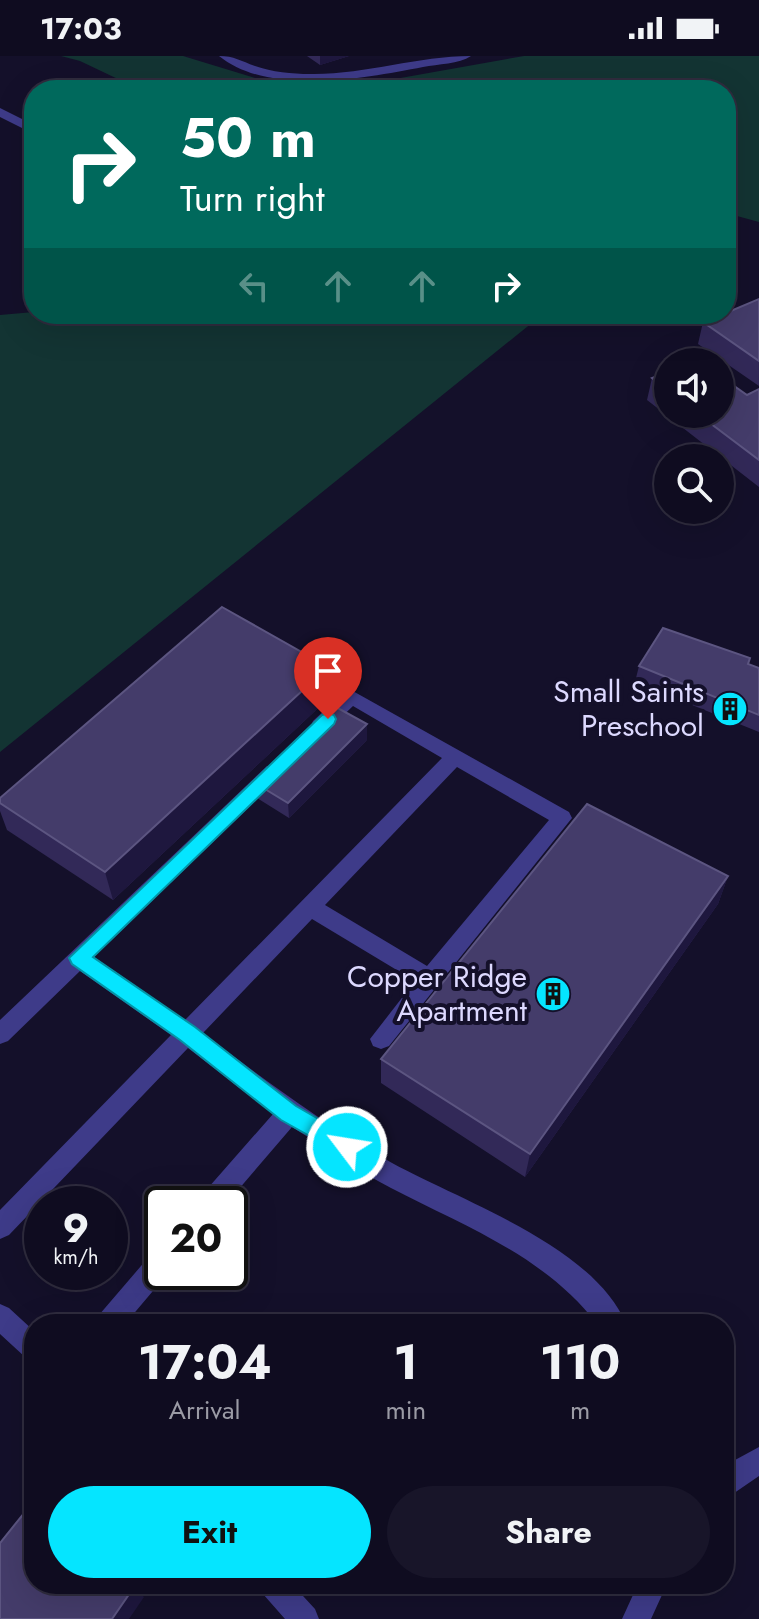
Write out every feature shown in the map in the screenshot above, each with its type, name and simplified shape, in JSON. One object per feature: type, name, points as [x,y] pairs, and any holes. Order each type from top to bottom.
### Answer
[{"type":"street","points":[[225,56],[244,68],[277,77],[305,78],[465,56]]},
{"type":"street","points":[[0,112],[24,125]]},
{"type":"street","points":[[0,1034],[351,697],[562,818],[381,1039]]},
{"type":"street","points":[[0,1227],[455,757]]},
{"type":"street","points":[[310,907],[430,979]]},
{"type":"street","points":[[79,958],[187,1034],[289,1113],[396,1178],[500,1228],[527,1246],[587,1291],[605,1314]]},
{"type":"street","points":[[226,1186],[289,1113]]},
{"type":"street","points":[[117,1314],[144,1282]]},
{"type":"street","points":[[0,1317],[24,1339]]},
{"type":"street","points":[[282,1594],[305,1619]]},
{"type":"street","points":[[636,1619],[648,1594]]},
{"type":"green space","points":[[61,56],[183,56],[261,80],[120,80],[80,61]]},
{"type":"green space","points":[[524,56],[759,56],[759,222],[736,216],[736,80],[389,80]]},
{"type":"green space","points":[[24,313],[24,324],[531,324],[0,752],[0,315]]},
{"type":"building","points":[[759,299],[759,361],[706,324],[736,324],[736,309]]},
{"type":"building","points":[[734,386],[747,395],[759,389],[759,460],[717,428],[734,428]]},
{"type":"building","points":[[222,607],[328,667],[105,872],[0,803],[0,798]]},
{"type":"building","name":"Small Saints Preschool","points":[[663,628],[750,658],[748,664],[759,668],[759,715],[639,666]]},
{"type":"building","points":[[334,706],[367,724],[288,803],[255,783]]},
{"type":"building","name":"Copper Ridge Apartment","points":[[587,804],[728,876],[530,1154],[381,1059]]},
{"type":"building","points":[[24,1513],[24,1594],[129,1594],[112,1619],[0,1619],[0,1543]]},
{"type":"place","name":"Small Saints Preschool","points":[[730,709]]},
{"type":"place","name":"Copper Ridge Apartment","points":[[553,994]]},
{"type":"route","points":[[328,719],[79,958],[187,1034],[289,1113],[347,1147]]}]
